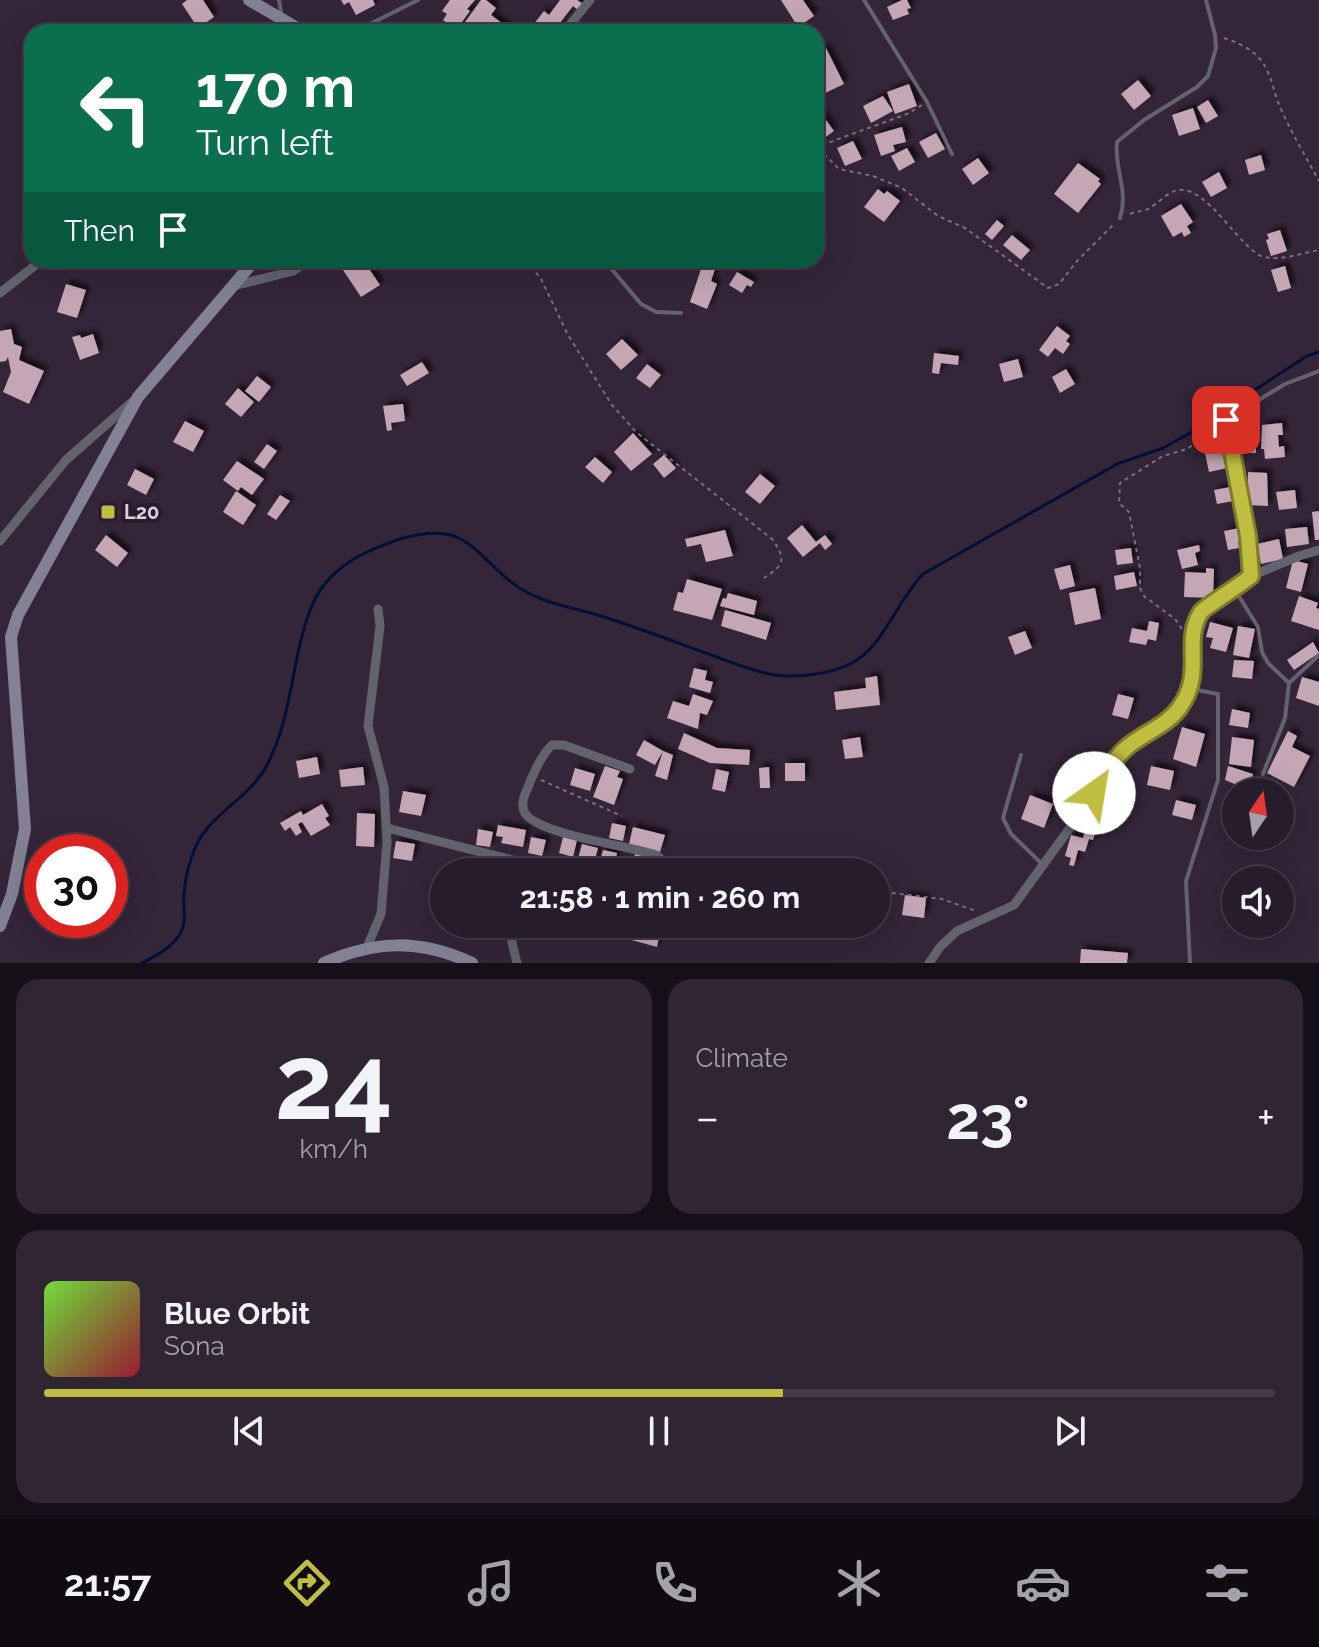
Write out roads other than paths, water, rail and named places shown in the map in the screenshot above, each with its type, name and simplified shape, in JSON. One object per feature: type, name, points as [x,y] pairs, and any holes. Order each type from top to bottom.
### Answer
[{"type":"street","points":[[249,0],[290,24]]},
{"type":"street","points":[[570,24],[590,0]]},
{"type":"street","points":[[0,293],[32,268]]},
{"type":"street","points":[[0,541],[66,460],[138,397],[248,268]]},
{"type":"street","points":[[233,286],[297,268]]},
{"type":"street","points":[[0,926],[12,894],[25,829],[11,637],[18,615],[138,397]]},
{"type":"street","points":[[929,963],[948,938],[969,923],[1014,905],[1115,760],[1173,716],[1191,689],[1195,669],[1193,643],[1202,611],[1251,576],[1319,550]]},
{"type":"street","points":[[367,947],[381,914],[387,828],[382,779],[368,726],[380,626],[378,609]]},
{"type":"street","points":[[630,769],[557,744],[547,749],[533,777],[523,801],[525,813],[530,820],[660,858]]},
{"type":"street","points":[[387,828],[504,858]]},
{"type":"street","points":[[512,938],[517,963]]},
{"type":"street","points":[[324,963],[367,947],[406,945],[472,963]]},
{"type":"lane","points":[[279,0],[283,19]]},
{"type":"lane","points":[[370,24],[418,0]]},
{"type":"lane","points":[[864,0],[927,102],[952,154]]},
{"type":"lane","points":[[1120,218],[1125,193],[1115,159],[1117,142],[1144,120],[1204,82],[1213,65],[1215,35],[1206,0]]},
{"type":"lane","points":[[611,268],[641,304],[656,312],[681,313]]},
{"type":"lane","points":[[1251,576],[1248,536],[1226,420],[1285,384],[1319,371]]},
{"type":"lane","points":[[1235,590],[1258,627],[1262,652],[1268,663],[1289,683]]},
{"type":"lane","points":[[1263,774],[1285,718],[1289,683],[1319,655]]},
{"type":"lane","points":[[1190,963],[1188,867],[1216,794],[1220,766],[1218,694],[1191,689]]},
{"type":"lane","points":[[1021,755],[1003,818],[1011,834],[1043,865]]},
{"type":"waterway","points":[[142,963],[168,948],[182,930],[185,882],[196,846],[211,824],[251,787],[267,765],[283,723],[302,637],[316,597],[331,577],[358,557],[404,538],[446,534],[466,542],[513,584],[541,599],[627,625],[760,672],[794,676],[824,672],[844,667],[863,656],[923,574],[1117,464],[1163,448],[1219,417],[1253,391],[1307,356],[1319,352]]},
{"type":"place","name":"L20","points":[[108,512]]}]
